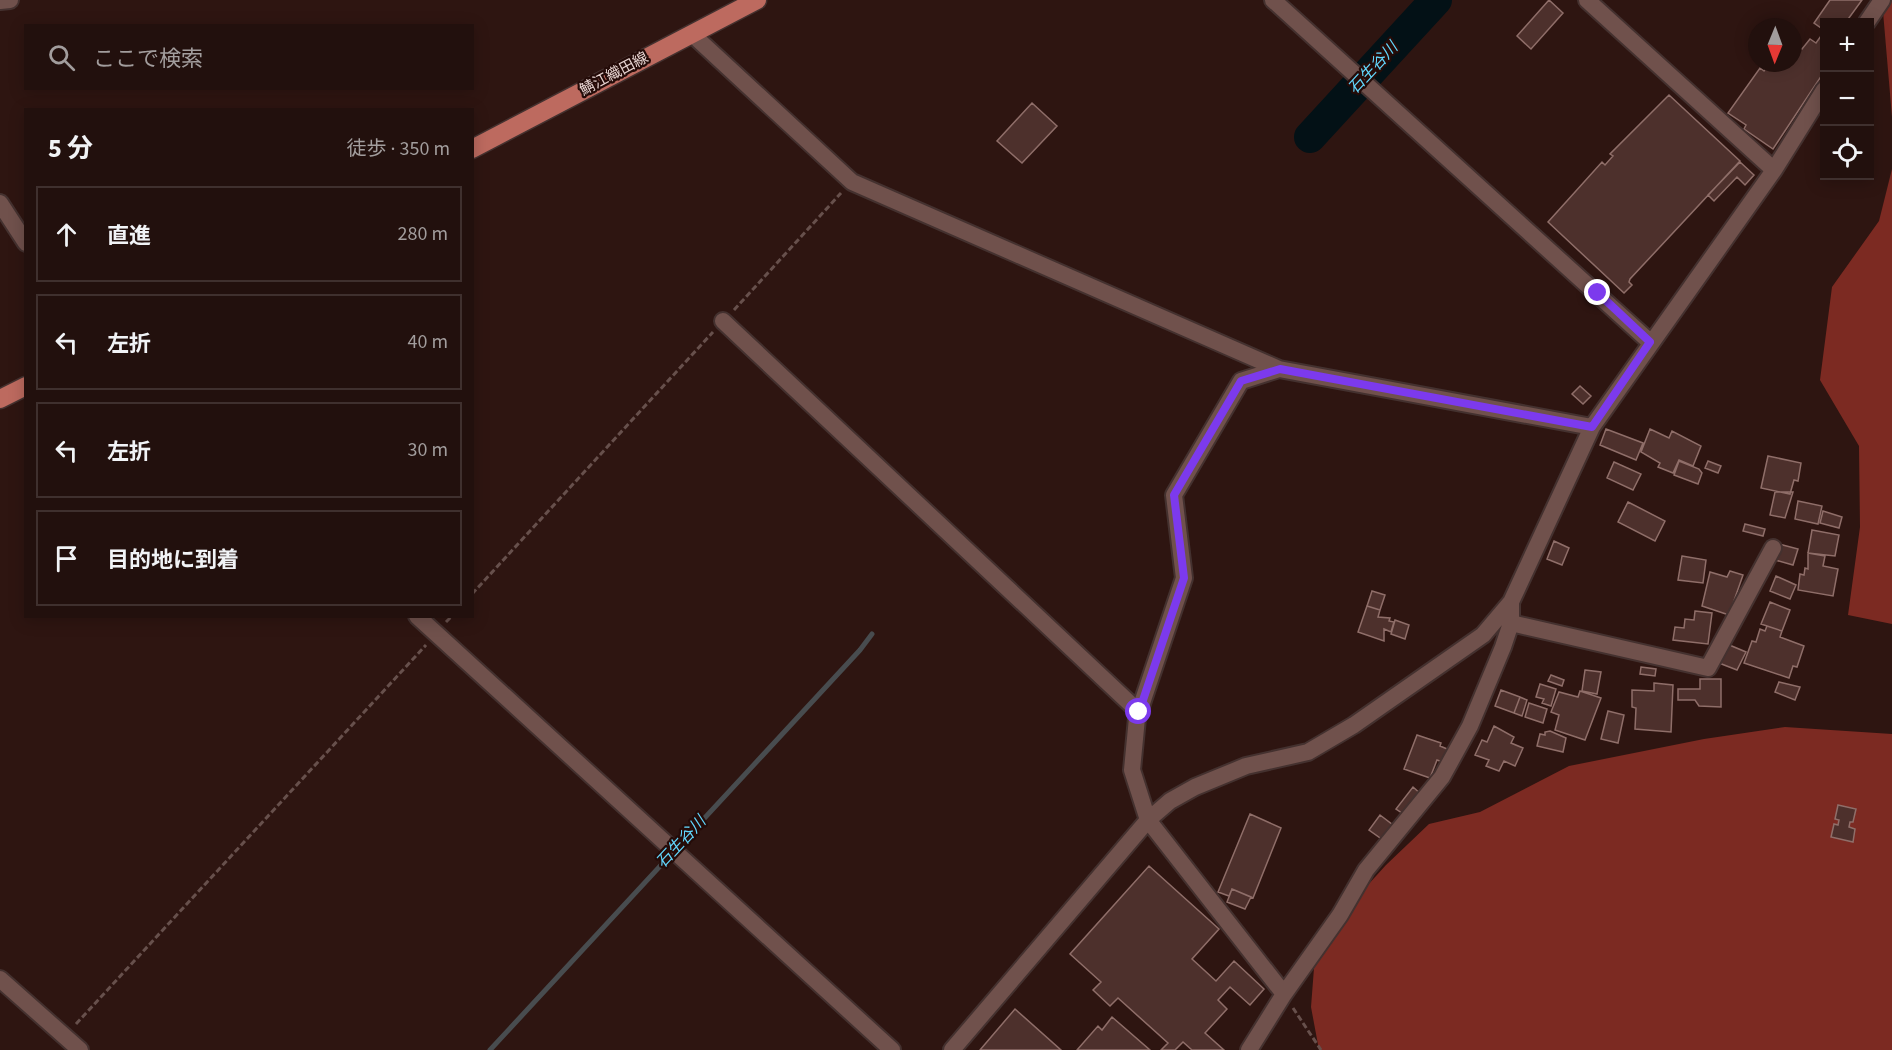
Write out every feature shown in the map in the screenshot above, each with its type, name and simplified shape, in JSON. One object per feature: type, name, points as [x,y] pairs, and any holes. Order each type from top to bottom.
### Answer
[{"type":"main road","name":"鯖江織田線","points":[[474,148],[757,0]]},
{"type":"main road","points":[[0,399],[24,387]]},
{"type":"street","points":[[0,1],[10,0]]},
{"type":"street","points":[[1273,0],[1650,342]]},
{"type":"street","points":[[1587,0],[1774,170]]},
{"type":"street","points":[[1870,18],[1882,0]]},
{"type":"street","points":[[692,34],[852,182],[1280,369],[1592,427]]},
{"type":"street","points":[[952,1050],[1148,820],[1170,801],[1195,787],[1246,766],[1308,752],[1354,725],[1483,634],[1511,602],[1592,427],[1774,170],[1820,96]]},
{"type":"street","points":[[0,203],[24,240]]},
{"type":"street","points":[[723,321],[1139,712]]},
{"type":"street","points":[[1280,369],[1241,381],[1174,495],[1184,578],[1139,712],[1132,770],[1148,820],[1284,994]]},
{"type":"street","points":[[1511,623],[1708,668],[1773,548]]},
{"type":"street","points":[[1249,1050],[1284,994],[1340,915],[1366,870],[1442,777],[1470,726],[1511,623],[1511,602]]},
{"type":"street","points":[[419,618],[892,1050]]},
{"type":"street","points":[[0,979],[80,1050]]},
{"type":"path","points":[[474,592],[852,182]]},
{"type":"path","points":[[65,1036],[450,618]]},
{"type":"path","points":[[1284,994],[1322,1050]]},
{"type":"shaded area","points":[[1882,0],[1892,0],[1892,117]]},
{"type":"shaded area","points":[[1892,169],[1892,624],[1848,615],[1860,527],[1859,446],[1820,380],[1832,287],[1879,221]]},
{"type":"shaded area","points":[[1785,727],[1892,734],[1892,1050],[1319,1050],[1311,1007],[1316,942],[1386,865],[1429,824],[1480,812],[1569,766],[1704,739]]},
{"type":"building","points":[[1549,0],[1563,13],[1531,49],[1517,36]]},
{"type":"building","points":[[1830,0],[1862,0],[1849,18],[1820,18],[1820,27],[1814,23]]},
{"type":"building","points":[[1820,37],[1820,78],[1773,149],[1744,129],[1746,125],[1728,113],[1757,72],[1802,72],[1802,49],[1810,39],[1816,43]]},
{"type":"building","points":[[1669,95],[1740,161],[1630,279],[1629,282],[1632,285],[1624,293],[1548,222],[1602,162],[1605,165],[1613,156],[1610,154]]},
{"type":"building","points":[[1032,103],[1057,126],[1022,163],[997,141]]},
{"type":"building","points":[[1740,162],[1754,175],[1745,185],[1737,177],[1714,201],[1708,195]]},
{"type":"building","points":[[1580,386],[1591,396],[1583,404],[1572,394]]},
{"type":"building","points":[[1606,429],[1643,443],[1636,460],[1600,445]]},
{"type":"building","points":[[1650,429],[1669,438],[1672,431],[1701,446],[1693,466],[1679,460],[1673,473],[1658,467],[1660,463],[1641,452]]},
{"type":"building","points":[[1768,456],[1801,463],[1798,481],[1794,480],[1790,494],[1761,488]]},
{"type":"building","points":[[1679,461],[1699,469],[1702,473],[1698,484],[1674,475]]},
{"type":"building","points":[[1708,461],[1721,466],[1718,473],[1705,468]]},
{"type":"building","points":[[1614,462],[1641,474],[1633,490],[1607,478]]},
{"type":"building","points":[[1775,492],[1793,492],[1785,518],[1770,515]]},
{"type":"building","points":[[1798,501],[1822,506],[1818,524],[1795,519]]},
{"type":"building","points":[[1628,502],[1665,521],[1655,541],[1618,522]]},
{"type":"building","points":[[1823,511],[1842,517],[1839,528],[1820,523]]},
{"type":"building","points":[[1745,524],[1765,529],[1763,536],[1743,531]]},
{"type":"building","points":[[1812,530],[1839,535],[1835,556],[1808,553]]},
{"type":"building","points":[[1554,541],[1569,548],[1562,565],[1547,559]]},
{"type":"building","points":[[1779,544],[1798,549],[1793,565],[1775,560]]},
{"type":"building","points":[[1808,553],[1825,556],[1823,566],[1838,569],[1833,596],[1798,590],[1800,574],[1804,575],[1805,568],[1808,569]]},
{"type":"building","points":[[1682,556],[1706,560],[1703,583],[1678,580]]},
{"type":"building","points":[[1730,571],[1743,575],[1729,615],[1702,606],[1710,572],[1727,577]]},
{"type":"building","points":[[1776,576],[1796,585],[1790,599],[1770,591]]},
{"type":"building","points":[[1372,591],[1385,595],[1380,610],[1367,606]]},
{"type":"building","points":[[1770,602],[1790,610],[1782,631],[1761,624]]},
{"type":"building","points":[[1367,606],[1380,610],[1378,617],[1390,618],[1389,621],[1394,622],[1391,632],[1384,629],[1384,641],[1358,632]]},
{"type":"building","points":[[1695,611],[1712,613],[1708,644],[1673,640],[1675,627],[1684,628],[1685,619],[1694,620]]},
{"type":"building","points":[[1395,620],[1409,625],[1405,639],[1391,634]]},
{"type":"building","points":[[1767,626],[1782,631],[1780,637],[1804,646],[1797,667],[1793,666],[1789,678],[1744,663],[1752,641],[1756,642],[1760,629],[1765,631]]},
{"type":"building","points":[[1727,644],[1746,652],[1737,670],[1719,663]]},
{"type":"building","points":[[1641,667],[1656,669],[1655,676],[1640,674]]},
{"type":"building","points":[[1585,670],[1601,672],[1597,694],[1582,691]]},
{"type":"building","points":[[1551,675],[1564,680],[1562,686],[1548,681]]},
{"type":"building","points":[[1700,679],[1721,679],[1721,707],[1699,706],[1695,700],[1678,700],[1678,689],[1700,689]]},
{"type":"building","points":[[1779,682],[1800,687],[1795,700],[1775,692]]},
{"type":"building","points":[[1654,683],[1673,685],[1671,732],[1635,729],[1636,708],[1632,707],[1632,690],[1654,691]]},
{"type":"building","points":[[1540,684],[1556,689],[1551,706],[1542,703],[1544,699],[1536,697]]},
{"type":"building","points":[[1501,690],[1520,697],[1514,713],[1495,706]]},
{"type":"building","points":[[1580,691],[1601,698],[1585,740],[1555,730],[1559,715],[1551,712],[1559,692],[1578,697]]},
{"type":"building","points":[[1520,697],[1527,700],[1522,716],[1514,713]]},
{"type":"building","points":[[1529,703],[1547,709],[1543,723],[1525,717]]},
{"type":"building","points":[[1608,711],[1624,715],[1618,743],[1601,739]]},
{"type":"building","points":[[1494,726],[1514,737],[1511,743],[1523,748],[1515,766],[1504,761],[1499,771],[1486,766],[1489,760],[1475,755],[1482,740],[1487,742]]},
{"type":"building","points":[[1550,731],[1566,738],[1563,752],[1537,746],[1540,734],[1545,735],[1545,732]]},
{"type":"building","points":[[1417,735],[1441,743],[1440,746],[1452,751],[1448,764],[1437,760],[1430,778],[1404,769]]},
{"type":"building","points":[[1413,787],[1422,795],[1405,815],[1396,809]]},
{"type":"building","points":[[1838,805],[1856,809],[1853,822],[1850,822],[1849,827],[1855,829],[1853,842],[1831,837],[1834,824],[1838,825],[1839,820],[1835,819]]},
{"type":"building","points":[[1250,814],[1281,828],[1253,898],[1232,889],[1229,896],[1218,892]]},
{"type":"building","points":[[1380,815],[1393,825],[1383,840],[1369,830]]},
{"type":"building","points":[[1149,866],[1219,929],[1192,959],[1216,981],[1234,961],[1264,989],[1250,1005],[1230,987],[1218,1000],[1227,1009],[1205,1033],[1224,1050],[1192,1050],[1183,1042],[1175,1050],[1161,1050],[1168,1043],[1118,998],[1110,1006],[1093,990],[1101,982],[1070,954]]},
{"type":"building","points":[[1232,889],[1251,897],[1245,909],[1227,902]]},
{"type":"building","points":[[1015,1009],[1061,1050],[980,1050]]},
{"type":"building","points":[[1112,1017],[1150,1050],[1077,1050],[1098,1026],[1102,1030]]},
{"type":"waterway","name":"石生谷川","points":[[1310,137],[1436,0]]},
{"type":"waterway","name":"石生谷川","points":[[490,1050],[860,650],[872,634]]},
{"type":"route","points":[[1139,712],[1184,578],[1174,495],[1223,408],[1241,381],[1280,369],[1592,427],[1650,342],[1598,293]]}]
